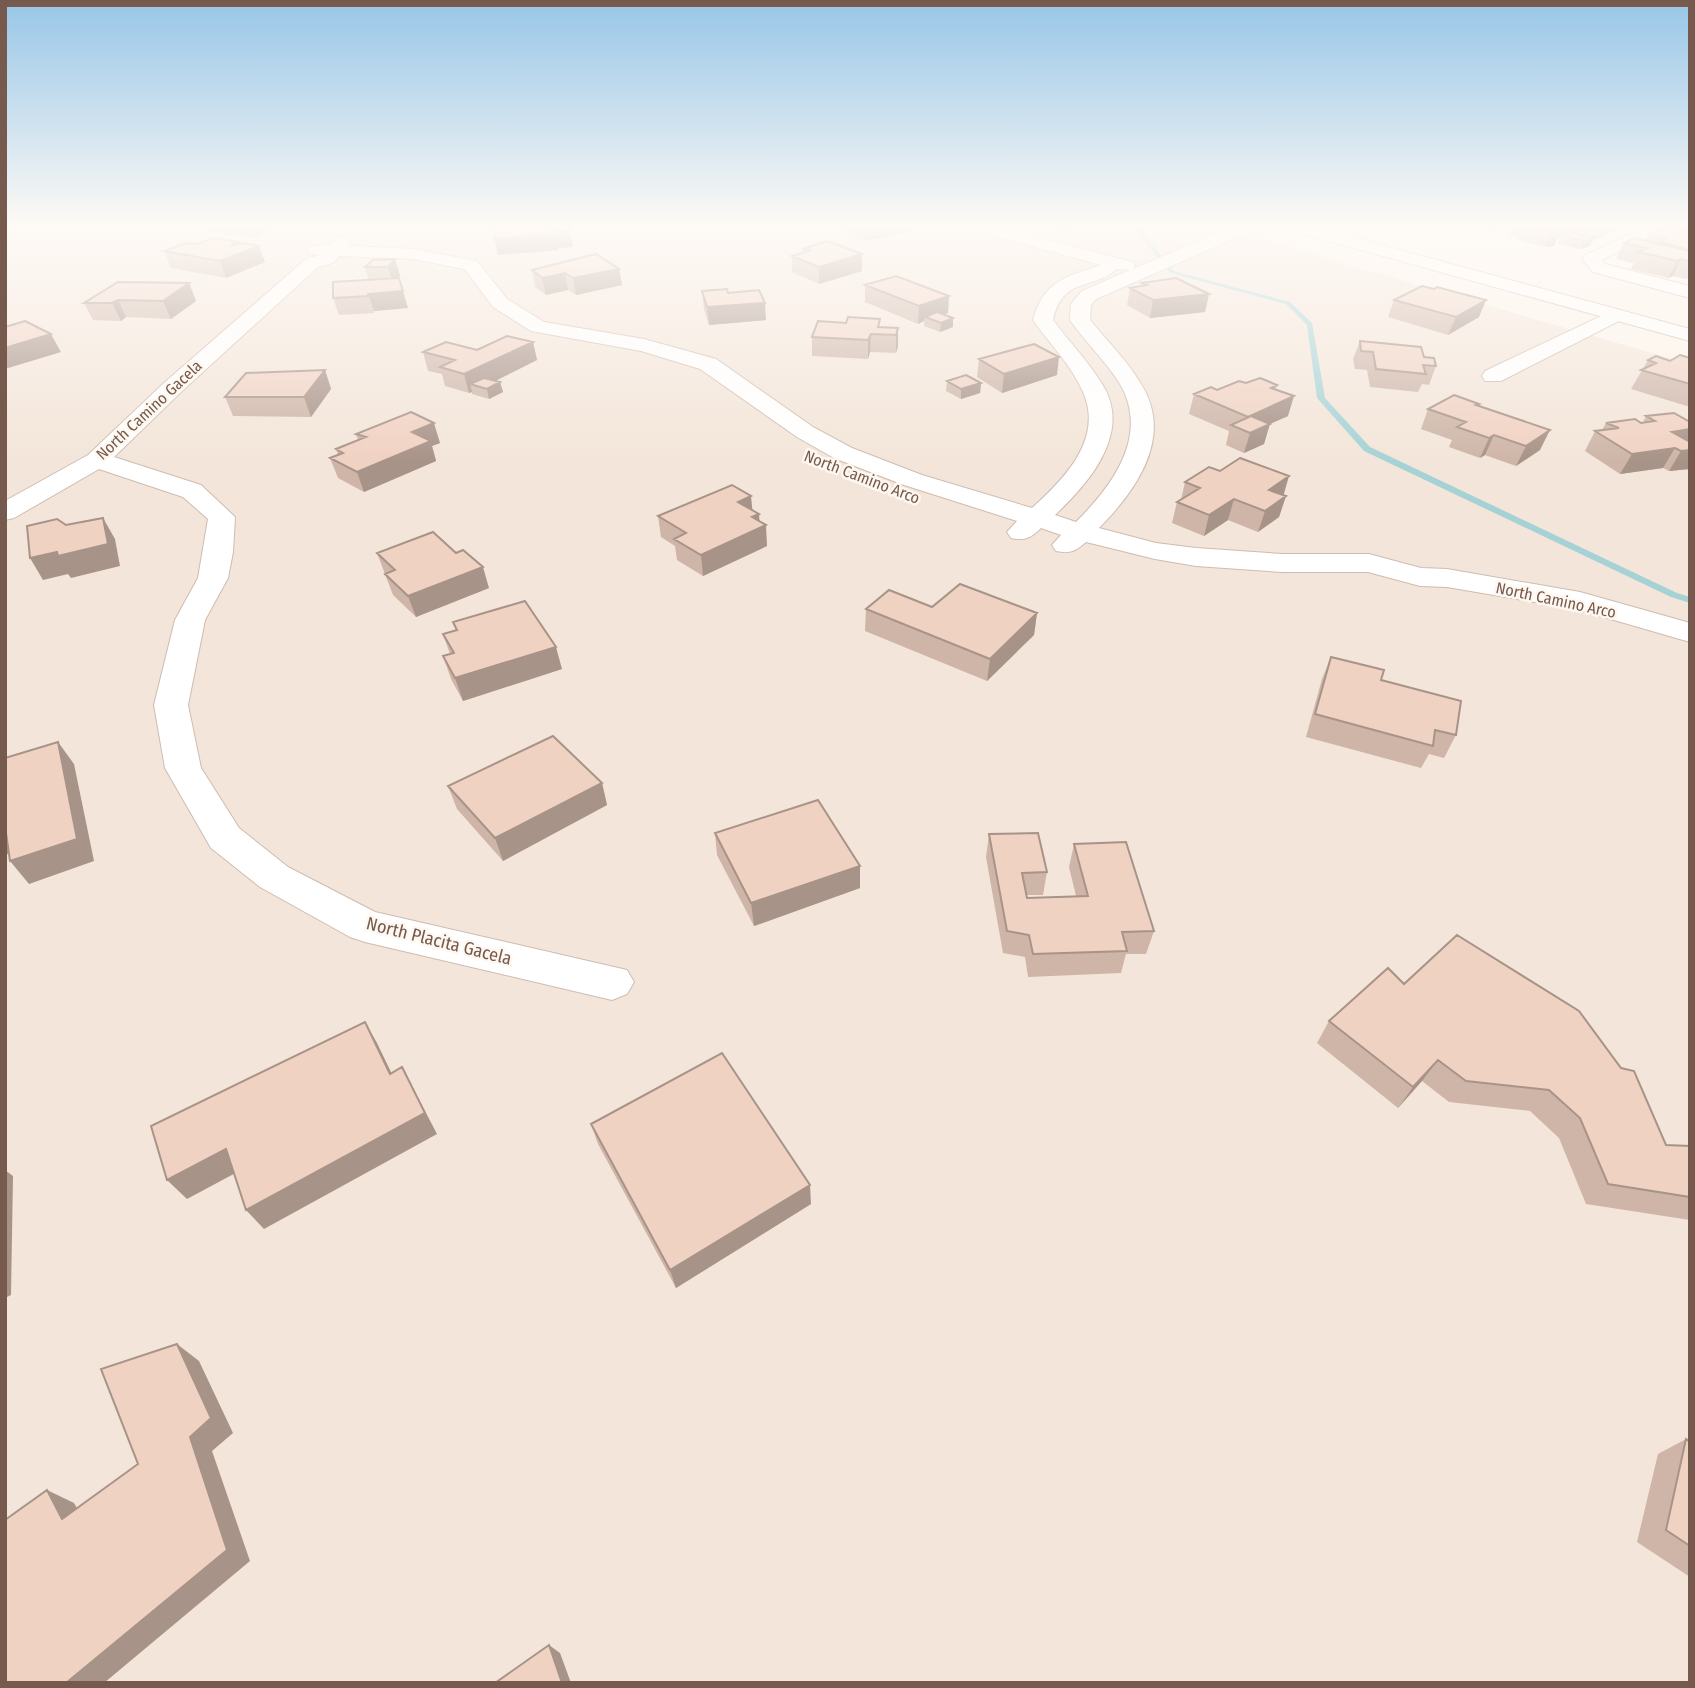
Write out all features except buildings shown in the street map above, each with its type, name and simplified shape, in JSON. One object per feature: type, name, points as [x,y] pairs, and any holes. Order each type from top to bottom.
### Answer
[{"type":"street","name":"North Camino Gacela","points":[[5,512],[97,460],[266,304]]},
{"type":"street","name":"North Camino Arco","points":[[501,304],[538,327],[643,345],[708,364],[805,432],[843,453],[1029,525],[1073,539],[1146,570],[1291,588],[1374,588],[1420,577],[1447,578],[1580,601],[1690,634]]},
{"type":"street","points":[[1029,525],[1077,477],[1098,445],[1101,416],[1096,392],[1043,320],[1045,304]]},
{"type":"street","points":[[1073,539],[1121,487],[1141,451],[1144,419],[1135,391],[1080,320],[1081,304]]},
{"type":"street","points":[[1575,304],[1690,335]]},
{"type":"street","points":[[1630,304],[1690,320]]},
{"type":"street","points":[[481,313],[513,334],[626,354],[680,370],[722,400]]},
{"type":"street","points":[[1493,376],[1616,315]]},
{"type":"street","name":"North Camino Arco","points":[[782,443],[813,461],[889,490],[1029,525]]},
{"type":"street","name":"North Placita Gacela","points":[[97,460],[192,491],[222,517],[219,552],[212,578],[190,620],[171,705],[183,768],[225,838],[274,877],[365,926],[612,982]]},
{"type":"shaded area","points":[[5,304],[1482,304],[1690,364],[1690,1683],[5,1683]]},
{"type":"waterway","points":[[1289,304],[1310,324],[1321,398],[1367,449],[1674,595],[1690,600]]}]
